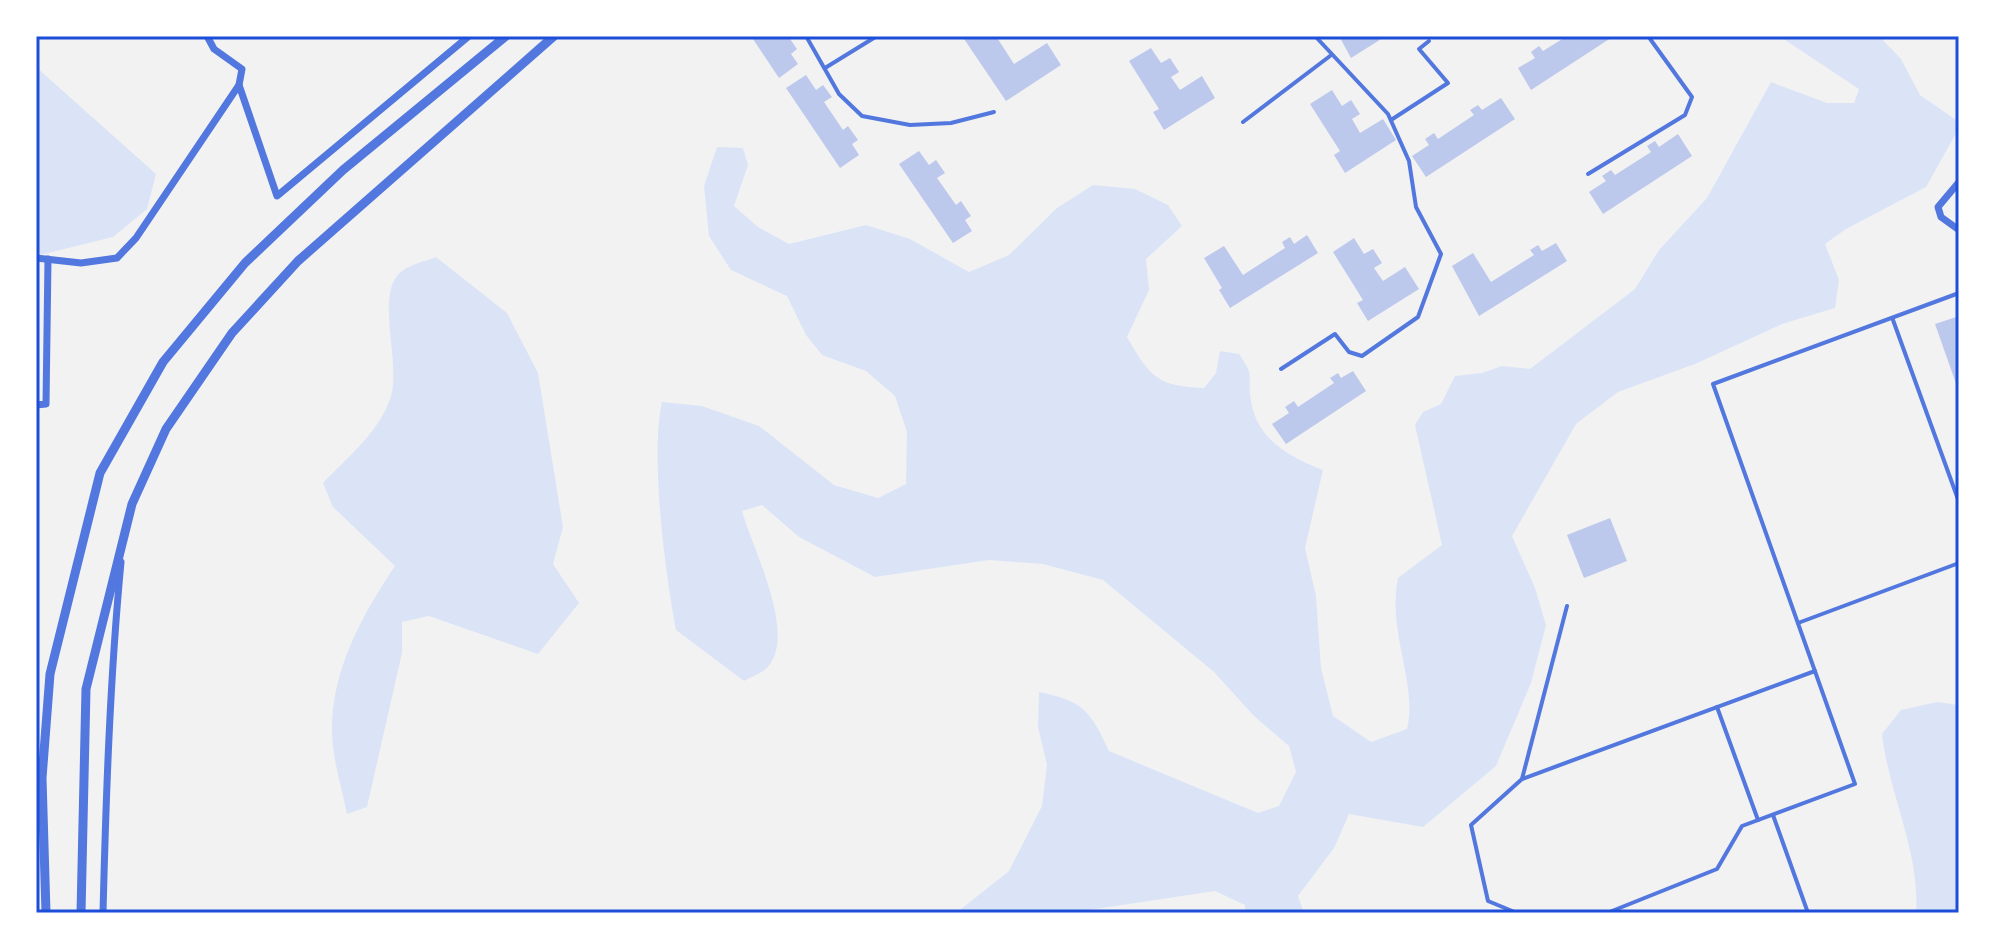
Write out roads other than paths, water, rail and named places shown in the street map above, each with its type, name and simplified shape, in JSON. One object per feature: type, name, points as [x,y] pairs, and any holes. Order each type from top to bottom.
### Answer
[{"type":"street","points":[[36,258],[81,263],[117,258],[136,238],[239,85],[242,69],[224,59],[207,36]]},
{"type":"street","points":[[239,85],[277,196],[469,36]]},
{"type":"street","points":[[46,913],[42,778],[50,674],[100,473],[163,362],[245,263],[343,170],[506,36]]},
{"type":"street","points":[[81,913],[86,689],[132,504],[166,429],[232,333],[298,261],[554,36]]},
{"type":"street","points":[[1959,182],[1938,207],[1941,217],[1959,230]]},
{"type":"street","points":[[36,405],[46,404],[48,259]]},
{"type":"street","points":[[103,913],[111,746],[109,684],[124,535]]},
{"type":"lane","points":[[806,36],[839,94],[862,116],[910,125],[951,123],[994,112]]},
{"type":"lane","points":[[825,69],[877,36]]},
{"type":"lane","points":[[1281,369],[1335,334],[1349,352],[1362,356],[1418,317],[1441,254],[1416,207],[1409,161],[1391,120],[1315,36]]},
{"type":"lane","points":[[1588,174],[1685,115],[1692,97],[1648,36]]},
{"type":"lane","points":[[1391,120],[1448,83],[1419,49],[1429,41]]},
{"type":"lane","points":[[1243,122],[1330,55]]},
{"type":"lane","points":[[1607,913],[1717,869],[1742,826],[1855,784],[1713,384],[1893,320],[1959,293]]},
{"type":"lane","points":[[1893,320],[1959,502]]},
{"type":"lane","points":[[1798,623],[1959,563]]},
{"type":"lane","points":[[1522,779],[1567,606]]},
{"type":"lane","points":[[1517,913],[1488,901],[1471,825],[1522,779],[1815,671]]},
{"type":"lane","points":[[1717,707],[1758,820]]},
{"type":"lane","points":[[1773,815],[1808,913]]}]
